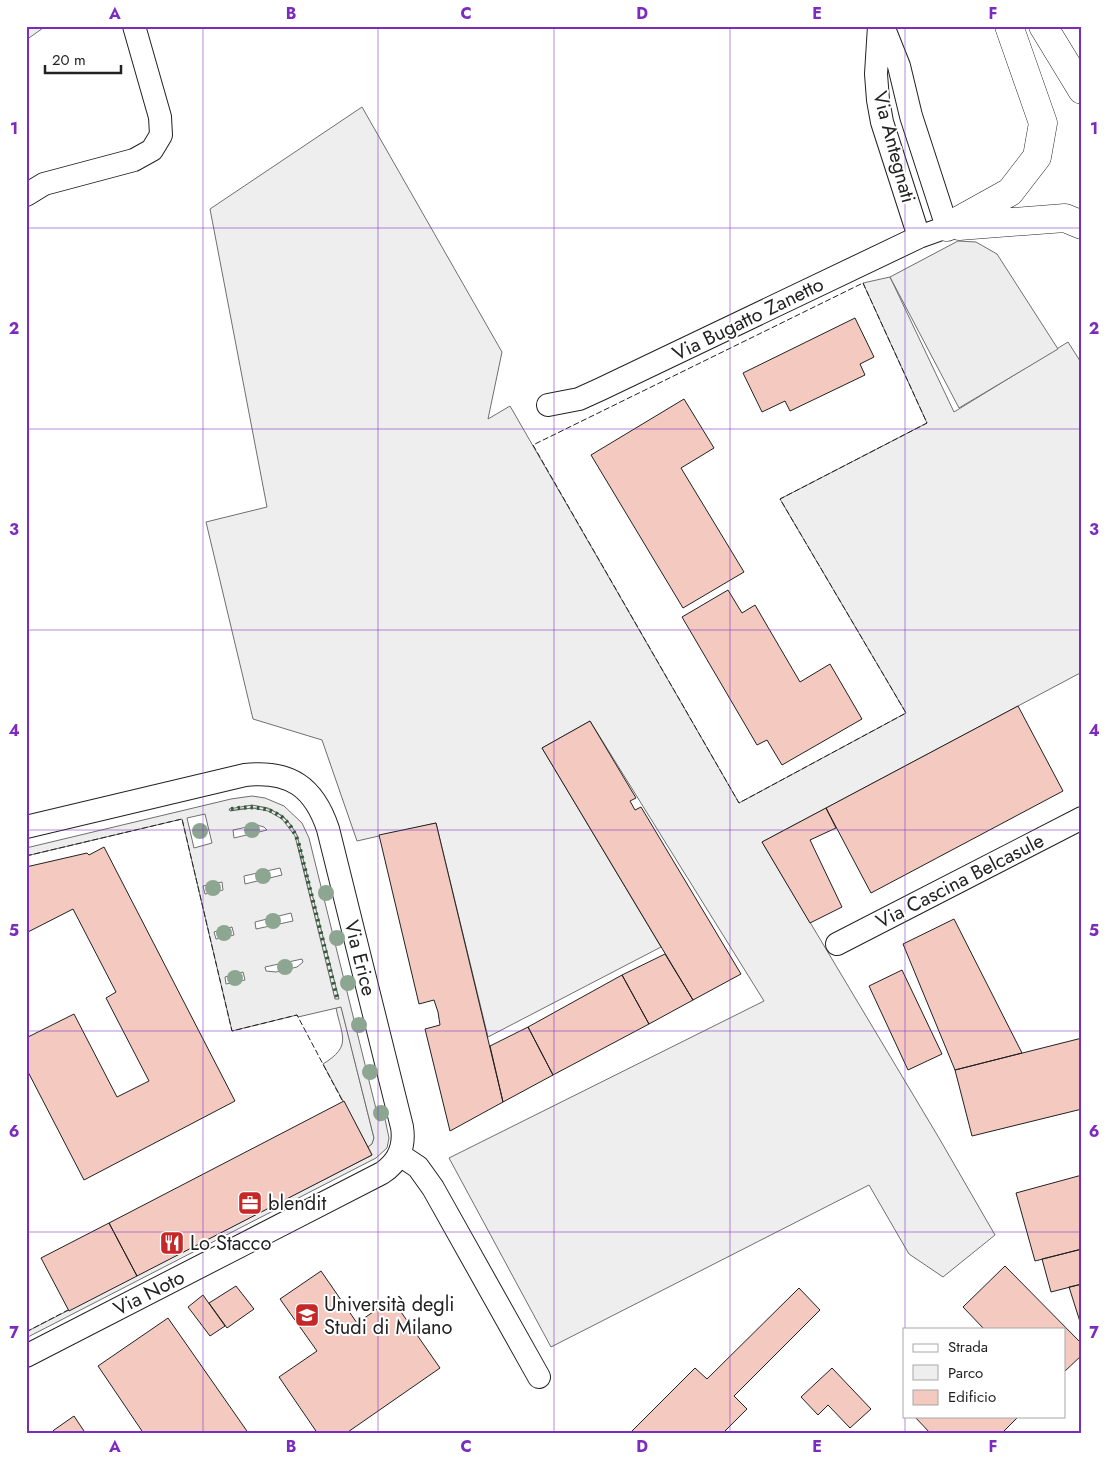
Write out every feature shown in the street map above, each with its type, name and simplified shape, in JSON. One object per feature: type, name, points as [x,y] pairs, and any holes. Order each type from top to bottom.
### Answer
[{"type":"main road","points":[[947,227],[1010,192],[1037,157],[1043,123],[1009,26]]},
{"type":"main road","points":[[1043,26],[1082,90]]},
{"type":"main road","points":[[947,227],[1064,218],[1082,225]]},
{"type":"street","points":[[26,195],[44,184],[134,160],[152,150],[161,135],[160,117],[134,26]]},
{"type":"street","name":"Via Antegnati","points":[[879,26],[876,74],[882,122],[919,237]]},
{"type":"street","name":"Via Antegnati","points":[[883,26],[899,66],[911,116],[947,227]]},
{"type":"street","name":"Via Bugatto Zanetto","points":[[548,405],[579,399],[602,389],[919,237],[947,227]]},
{"type":"street","name":"Via Erice","points":[[27,824],[245,775],[274,775],[294,782],[304,788],[318,804],[328,829],[402,1127],[403,1142],[400,1154]]},
{"type":"street","name":"Via Cascina Belcasule","points":[[837,944],[1082,818]]},
{"type":"street","points":[[400,1154],[418,1167],[434,1188],[539,1377]]},
{"type":"street","name":"Via Noto","points":[[26,1356],[374,1178],[389,1168],[400,1154]]},
{"type":"green space","points":[[26,26],[46,26],[26,40]]},
{"type":"green space","points":[[362,107],[502,352],[488,419],[510,406],[739,803],[906,713],[780,499],[927,423],[863,283],[890,277],[954,412],[1068,342],[1082,364],[1082,672],[762,842],[995,1235],[943,1277],[909,1254],[869,1185],[551,1347],[449,1158],[764,1001],[590,721],[542,748],[661,947],[488,1037],[436,823],[357,841],[322,740],[253,719],[206,522],[267,507],[210,209]]},
{"type":"green space","points":[[252,805],[266,808],[279,814],[289,823],[297,835],[339,999],[335,1000],[298,847],[257,808],[230,811],[229,808]]},
{"type":"green space","points":[[341,1006],[374,1138],[372,1144],[368,1147],[323,1064],[338,1052],[343,1040],[336,1008]]},
{"type":"shaded area","points":[[958,241],[976,242],[997,254],[1058,349],[959,408],[890,277]]},
{"type":"shaded area","points":[[252,796],[265,798],[284,806],[302,823],[309,838],[379,1121],[385,1119],[389,1138],[387,1148],[376,1158],[26,1338],[26,1332],[372,1155],[368,1147],[372,1144],[374,1138],[341,1007],[298,1017],[297,1015],[232,1031],[182,819],[26,856],[26,848],[231,799]],"holes":[[[252,805],[268,808],[283,816],[297,835],[339,999],[335,999],[295,836],[282,819],[268,811],[252,808],[230,811],[229,809]],[[205,814],[212,843],[194,848],[187,818]],[[257,825],[267,830],[234,838],[233,830]],[[280,868],[282,875],[245,884],[244,876]],[[222,882],[223,890],[205,894],[203,886]],[[291,913],[293,921],[256,929],[255,922]],[[232,927],[234,935],[216,939],[214,932]],[[302,959],[303,962],[297,967],[276,972],[266,971],[265,967]],[[243,972],[245,980],[226,984],[225,977]]]},
{"type":"building","points":[[855,318],[874,357],[860,364],[865,375],[790,411],[785,401],[762,412],[743,373]]},
{"type":"building","points":[[684,399],[714,448],[681,468],[744,572],[683,608],[591,455]]},
{"type":"building","points":[[728,590],[742,613],[755,605],[800,682],[830,664],[862,719],[782,765],[767,740],[757,745],[682,617]]},
{"type":"building","points":[[1018,706],[1063,791],[871,893],[826,808]]},
{"type":"building","points":[[590,721],[636,798],[630,801],[635,810],[641,807],[741,974],[693,1000],[542,748]]},
{"type":"building","points":[[826,808],[836,828],[810,840],[842,907],[810,923],[762,842]]},
{"type":"building","points":[[436,823],[503,1102],[450,1131],[425,1029],[440,1025],[438,1012],[434,1000],[419,1004],[379,835]]},
{"type":"building","points":[[104,847],[235,1101],[84,1180],[26,1068],[26,1038],[74,1014],[117,1097],[149,1081],[106,998],[116,992],[73,909],[26,933],[26,867],[87,853],[89,855]]},
{"type":"building","points":[[954,919],[1022,1053],[955,1070],[903,944]]},
{"type":"building","points":[[665,954],[693,1000],[649,1024],[622,975]]},
{"type":"building","points":[[902,970],[942,1054],[908,1070],[869,986]]},
{"type":"building","points":[[622,975],[649,1024],[553,1075],[528,1027]]},
{"type":"building","points":[[528,1027],[553,1075],[503,1102],[490,1046]]},
{"type":"building","points":[[1082,1038],[1082,1109],[972,1136],[955,1070]]},
{"type":"building","points":[[344,1101],[372,1155],[137,1276],[109,1223]]},
{"type":"building","points":[[1082,1175],[1082,1249],[1035,1261],[1016,1193]]},
{"type":"building","points":[[109,1223],[137,1276],[69,1311],[41,1258]]},
{"type":"building","points":[[1082,1249],[1082,1284],[1051,1292],[1042,1259]]},
{"type":"building","points":[[1005,1266],[1082,1344],[1082,1355],[1066,1370],[1066,1328],[983,1328],[963,1307]]},
{"type":"building","points":[[321,1271],[357,1323],[392,1299],[440,1368],[345,1434],[318,1434],[279,1377],[317,1351],[280,1299]]},
{"type":"building","points":[[1082,1284],[1082,1328],[1069,1287]]},
{"type":"building","points":[[236,1286],[254,1309],[227,1328],[209,1303]]},
{"type":"building","points":[[799,1288],[820,1310],[734,1396],[747,1409],[722,1434],[629,1434],[695,1368],[707,1379]]},
{"type":"building","points":[[203,1295],[225,1326],[210,1336],[188,1307]]},
{"type":"building","points":[[168,1318],[249,1434],[144,1434],[98,1366]]},
{"type":"building","points":[[832,1368],[871,1409],[850,1428],[828,1405],[818,1415],[801,1397]]},
{"type":"building","points":[[74,1416],[86,1434],[50,1434],[54,1430]]},
{"type":"building","points":[[916,1418],[1017,1418],[1001,1434],[931,1434]]},
{"type":"hedge","points":[[231,809],[253,807],[272,811],[280,815],[293,830],[298,841],[337,997]]},
{"type":"fence","points":[[863,283],[927,423],[780,499],[906,713],[739,803],[533,445],[863,283]]},
{"type":"fence","points":[[26,856],[182,819],[232,1031],[297,1015],[343,1102]]},
{"type":"fence","points":[[26,1332],[68,1310]]},
{"type":"place","name":"blendit","points":[[250,1203]]},
{"type":"place","name":"Lo Stacco","points":[[172,1243]]},
{"type":"place","name":"Università degli Studi di Milano","points":[[307,1315]]}]
